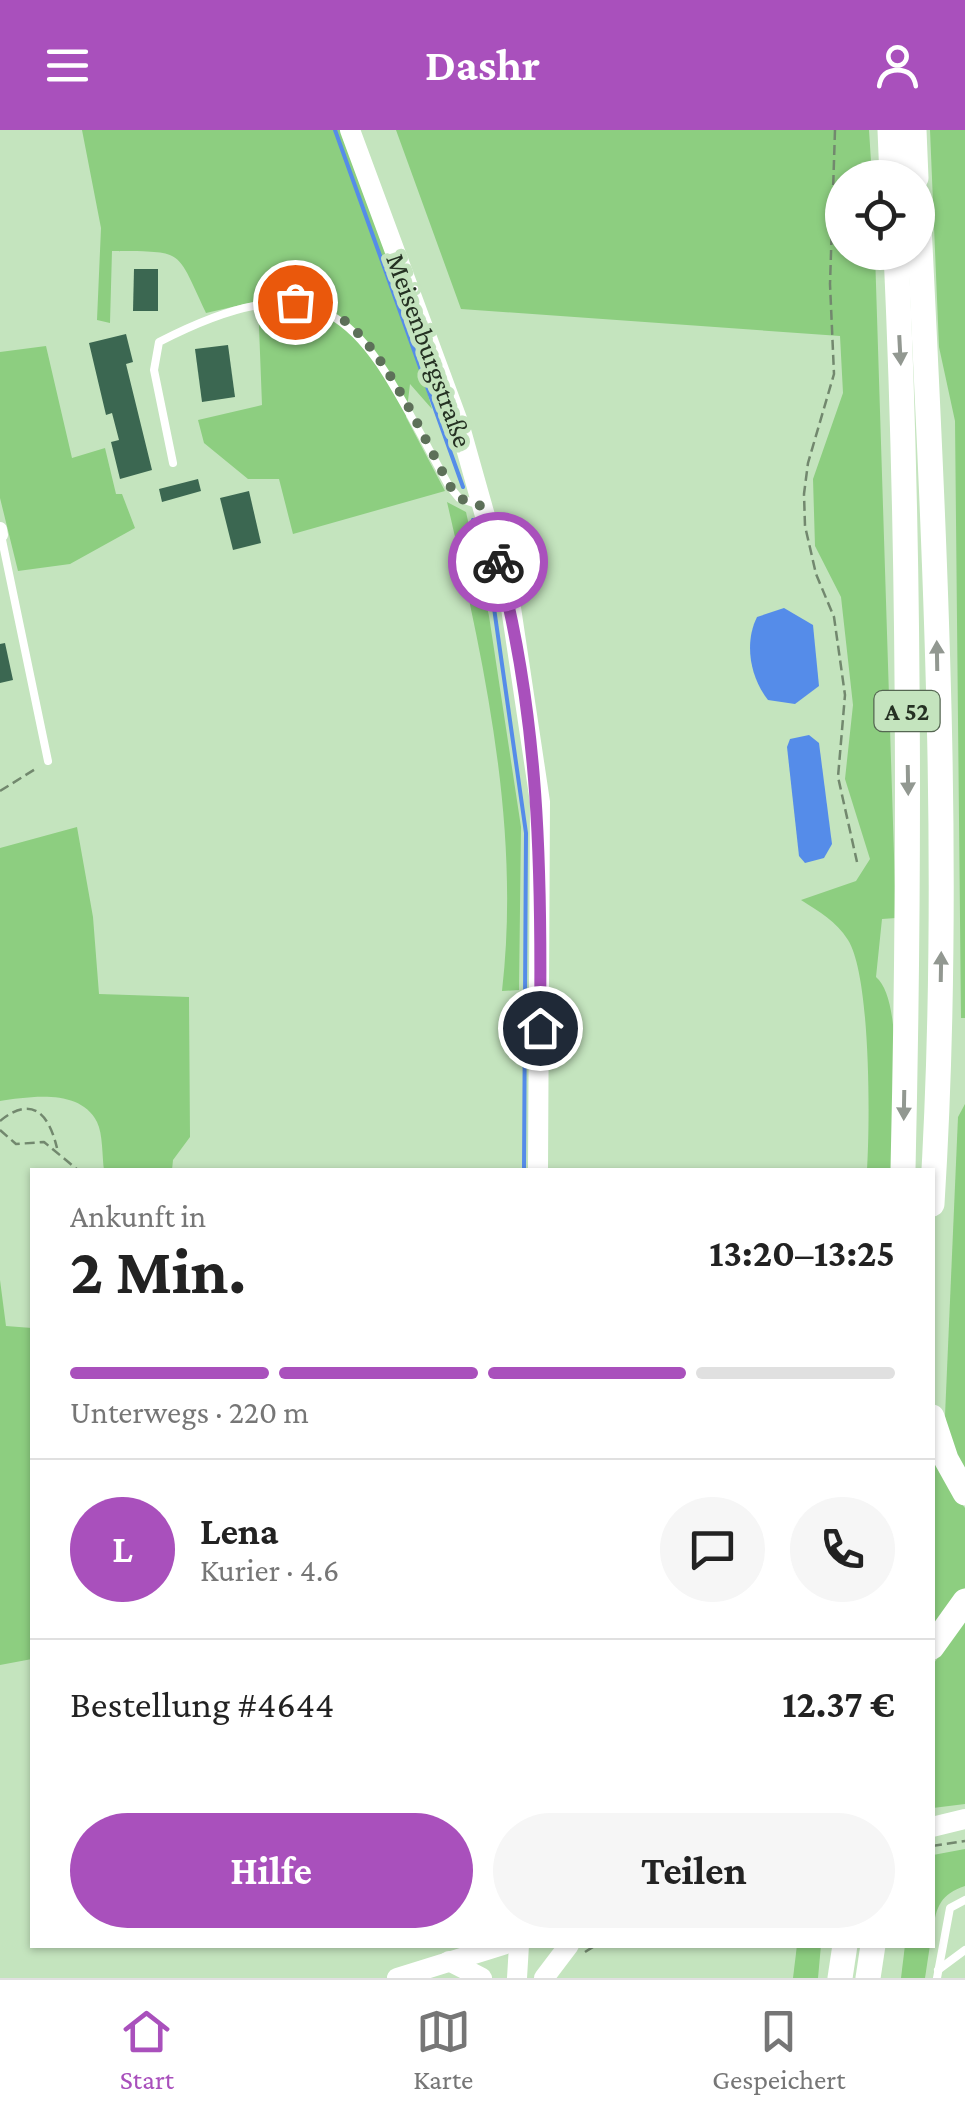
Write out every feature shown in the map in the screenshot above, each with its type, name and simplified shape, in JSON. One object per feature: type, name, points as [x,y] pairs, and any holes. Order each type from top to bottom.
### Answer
[{"type":"highway","points":[[890,130],[891,160]]},
{"type":"highway","points":[[914,130],[915,160]]},
{"type":"highway","name":"A 52","points":[[897,270],[904,428],[908,831],[903,1168]]},
{"type":"highway","name":"A 52","points":[[921,270],[935,606],[942,910],[933,1168]]},
{"type":"highway","points":[[935,1426],[946,1459],[965,1493]]},
{"type":"highway","points":[[935,1643],[965,1600]]},
{"type":"highway","points":[[840,1978],[844,1948]]},
{"type":"highway","points":[[868,1978],[872,1948]]},
{"type":"main road","name":"Meisenburgstraße","points":[[350,130],[460,428],[511,608],[540,802],[538,1168]]},
{"type":"main road","points":[[935,1825],[965,1820]]},
{"type":"main road","points":[[397,1978],[493,1948]]},
{"type":"main road","points":[[517,1978],[519,1948]]},
{"type":"main road","points":[[544,1978],[568,1948]]},
{"type":"main road","points":[[449,1961],[482,1978]]},
{"type":"lane","points":[[173,463],[154,370],[159,342],[204,318],[295,302],[328,310],[357,333],[378,360],[450,486],[459,498],[484,507]]},
{"type":"lane","points":[[1,532],[48,761]]},
{"type":"lane","points":[[937,1974],[950,1908],[965,1900]]},
{"type":"lane","points":[[937,1974],[965,1950]]},
{"type":"path","points":[[835,130],[830,284],[834,374],[804,494],[805,526],[816,574],[834,617],[845,695],[838,776],[857,862]]},
{"type":"path","points":[[0,791],[48,761]]},
{"type":"path","points":[[0,1121],[21,1112],[41,1112],[50,1118],[57,1150]]},
{"type":"path","points":[[0,1130],[16,1144],[41,1141],[76,1168]]},
{"type":"path","points":[[935,1846],[965,1842]]},
{"type":"green space","points":[[82,130],[341,130],[396,280],[432,409],[410,384],[406,417],[445,491],[293,534],[279,479],[248,479],[204,443],[198,420],[262,405],[258,301],[206,313],[175,258],[153,252],[112,251],[110,323],[97,320],[101,228]]},
{"type":"green space","points":[[396,130],[869,130],[871,160],[825,160],[825,270],[876,270],[896,918],[882,919],[876,977],[885,991],[894,1038],[892,1168],[867,1168],[867,1051],[856,959],[838,927],[801,900],[856,881],[870,859],[845,779],[853,705],[841,597],[815,546],[813,479],[843,393],[840,336],[461,309]]},
{"type":"green space","points":[[930,130],[965,130],[965,1018],[961,1018],[955,421],[939,347],[935,160],[931,160]]},
{"type":"green space","points":[[46,346],[72,458],[105,448],[116,494],[122,494],[135,528],[70,564],[18,571],[0,498],[0,352]]},
{"type":"green space","points":[[447,502],[466,512],[489,616],[521,827],[519,990],[502,991],[507,929],[503,806],[486,684]]},
{"type":"green space","points":[[77,827],[93,917],[99,994],[189,997],[190,1137],[173,1160],[172,1168],[104,1168],[99,1127],[79,1104],[53,1097],[0,1101],[0,848]]},
{"type":"green space","points":[[965,1104],[965,1478],[951,1454],[945,1416],[958,1117]]},
{"type":"green space","points":[[0,1280],[6,1326],[30,1328],[30,1659],[0,1665]]},
{"type":"green space","points":[[935,1452],[950,1489],[965,1508],[965,1588],[935,1623]]},
{"type":"green space","points":[[965,1618],[965,1804],[935,1808],[935,1662]]},
{"type":"green space","points":[[965,1849],[965,1886],[941,1902],[935,1920],[935,1855]]},
{"type":"green space","points":[[797,1948],[821,1948],[818,1978],[793,1978]]},
{"type":"green space","points":[[905,1948],[930,1948],[925,1978],[901,1978]]},
{"type":"water","points":[[784,608],[813,625],[819,686],[795,704],[768,700],[751,660],[751,638],[757,617]]},
{"type":"water","points":[[809,735],[819,743],[832,844],[824,858],[805,863],[799,856],[787,747],[790,739]]},
{"type":"building","points":[[134,269],[158,269],[158,311],[133,311]]},
{"type":"building","points":[[126,334],[133,362],[126,364],[152,470],[120,479],[111,442],[119,440],[112,413],[106,415],[89,343]]},
{"type":"building","points":[[228,345],[235,397],[202,402],[195,349]]},
{"type":"building","points":[[198,479],[201,491],[162,502],[159,489]]},
{"type":"building","points":[[249,491],[261,543],[233,550],[220,498]]},
{"type":"building","points":[[5,643],[13,680],[0,683],[0,644]]},
{"type":"waterway","points":[[335,130],[463,487]]},
{"type":"waterway","points":[[473,520],[493,601],[526,833],[524,1168]]},
{"type":"way so far","points":[[295,302],[328,310],[357,333],[378,360],[450,486],[459,498],[484,507],[498,562]]},
{"type":"route","points":[[498,562],[511,608],[540,802],[540,1028]]}]
